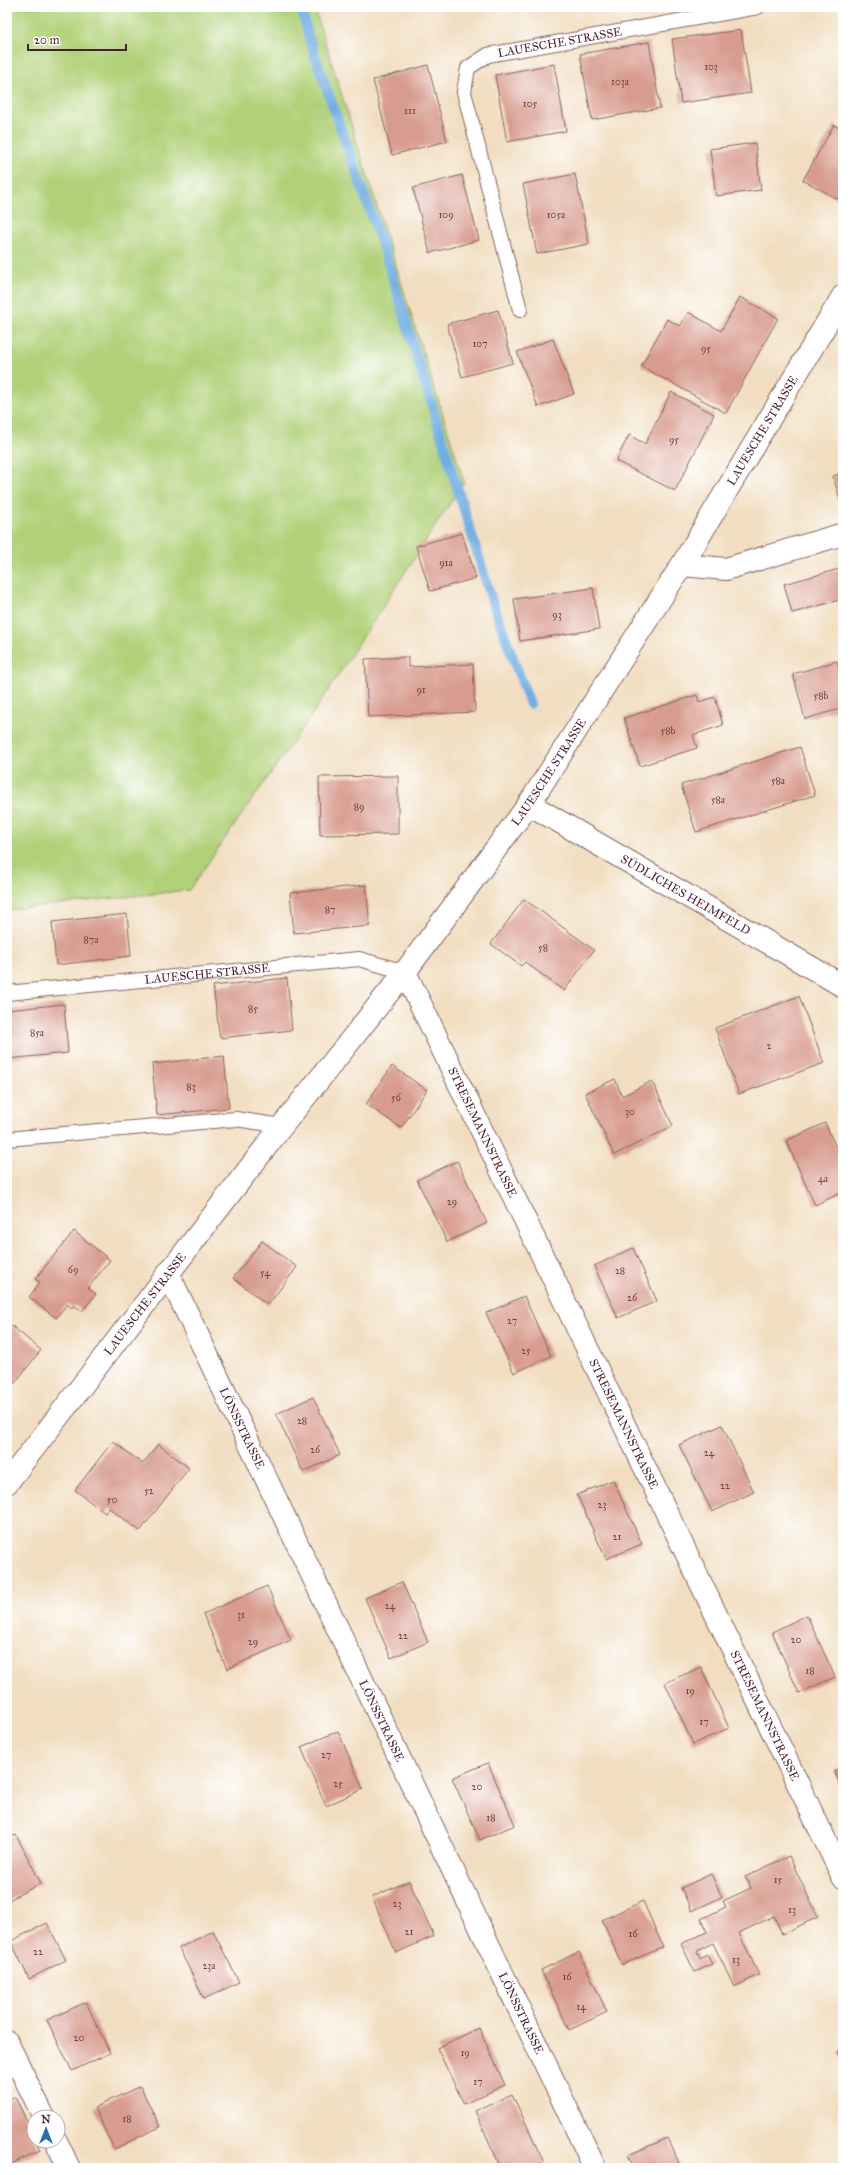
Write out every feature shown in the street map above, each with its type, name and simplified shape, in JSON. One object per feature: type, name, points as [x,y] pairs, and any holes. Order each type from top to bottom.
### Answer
[{"type":"street","name":"LAUESCHE STRASSE","points":[[7,1483],[282,1126],[405,972],[529,804],[682,565],[843,296]]},
{"type":"street","points":[[682,565],[726,568],[843,534]]},
{"type":"street","name":"SÜDLICHES HEIMFELD","points":[[529,804],[843,986]]},
{"type":"street","name":"STRESEMANNSTRASSE","points":[[405,972],[843,1877]]},
{"type":"street","name":"LÖNSSTRASSE","points":[[168,1273],[595,2168]]},
{"type":"street","points":[[7,2042],[40,2109]]},
{"type":"street","points":[[60,2149],[69,2168]]},
{"type":"lane","name":"LAUESCHE STRASSE","points":[[520,310],[464,92],[468,68],[488,55],[758,7]]},
{"type":"lane","name":"LAUESCHE STRASSE","points":[[7,993],[358,959],[405,972]]},
{"type":"lane","points":[[7,1139],[236,1119],[282,1126]]},
{"type":"green space","points":[[7,7],[314,7],[464,482],[318,706],[189,890],[7,910]]},
{"type":"building","points":[[741,30],[751,93],[681,103],[672,39]]},
{"type":"building","points":[[649,42],[660,108],[592,120],[580,54]]},
{"type":"building","points":[[554,64],[566,131],[507,142],[495,75]]},
{"type":"building","points":[[428,65],[447,141],[392,155],[373,80]]},
{"type":"building","points":[[834,125],[843,130],[843,202],[803,180]]},
{"type":"building","points":[[755,143],[761,190],[716,196],[710,149]]},
{"type":"building","points":[[575,174],[589,244],[537,254],[523,184]]},
{"type":"building","points":[[462,175],[479,240],[430,253],[413,188]]},
{"type":"building","points":[[740,297],[778,318],[726,413],[641,366],[667,319],[680,326],[688,312],[721,331]]},
{"type":"building","points":[[498,310],[513,363],[462,377],[447,324]]},
{"type":"building","points":[[553,339],[574,394],[538,407],[517,352]]},
{"type":"building","points":[[671,392],[714,414],[675,491],[616,461],[629,435],[645,444]]},
{"type":"building","points":[[843,473],[843,510],[833,476]]},
{"type":"building","points":[[462,533],[476,578],[430,591],[416,546]]},
{"type":"building","points":[[843,568],[843,599],[792,613],[784,584]]},
{"type":"building","points":[[593,588],[599,629],[520,641],[514,599]]},
{"type":"building","points":[[408,657],[408,667],[473,664],[475,712],[368,717],[365,659]]},
{"type":"building","points":[[837,661],[843,683],[843,708],[805,719],[793,674]]},
{"type":"building","points":[[697,695],[699,702],[715,697],[723,725],[693,735],[697,748],[640,766],[624,718]]},
{"type":"building","points":[[800,747],[815,795],[696,832],[681,785]]},
{"type":"building","points":[[398,776],[398,834],[320,835],[319,777]]},
{"type":"building","points":[[366,885],[370,926],[294,933],[290,893]]},
{"type":"building","points":[[524,899],[594,950],[564,991],[525,962],[521,966],[491,944]]},
{"type":"building","points":[[127,914],[131,956],[56,965],[52,922]]},
{"type":"building","points":[[287,978],[292,1030],[220,1038],[213,986]]},
{"type":"building","points":[[799,996],[824,1063],[739,1094],[715,1028]]},
{"type":"building","points":[[64,1004],[68,1053],[7,1059],[7,1010]]},
{"type":"building","points":[[224,1056],[229,1108],[157,1115],[152,1064]]},
{"type":"building","points":[[392,1066],[427,1090],[401,1128],[366,1104]]},
{"type":"building","points":[[615,1079],[622,1096],[652,1081],[673,1126],[614,1155],[585,1093]]},
{"type":"building","points":[[825,1123],[843,1163],[843,1192],[815,1205],[786,1141]]},
{"type":"building","points":[[457,1161],[487,1223],[447,1242],[417,1180]]},
{"type":"building","points":[[74,1231],[110,1260],[88,1288],[96,1294],[82,1311],[74,1305],[72,1308],[67,1304],[56,1318],[29,1297],[40,1282],[35,1279]]},
{"type":"building","points":[[262,1241],[297,1267],[268,1305],[233,1278]]},
{"type":"building","points":[[633,1248],[657,1301],[618,1318],[594,1266]]},
{"type":"building","points":[[524,1296],[551,1356],[514,1373],[486,1313]]},
{"type":"building","points":[[7,1322],[41,1350],[14,1384],[7,1379]]},
{"type":"building","points":[[313,1397],[340,1455],[303,1472],[276,1414]]},
{"type":"building","points":[[722,1425],[754,1492],[712,1512],[679,1445]]},
{"type":"building","points":[[113,1441],[143,1464],[158,1444],[189,1468],[140,1531],[109,1508],[105,1513],[75,1490]]},
{"type":"building","points":[[613,1480],[642,1544],[606,1559],[577,1495]]},
{"type":"building","points":[[402,1582],[428,1642],[391,1658],[365,1598]]},
{"type":"building","points":[[267,1586],[291,1640],[227,1669],[203,1614]]},
{"type":"building","points":[[807,1615],[835,1677],[799,1693],[772,1632]]},
{"type":"building","points":[[701,1667],[729,1728],[693,1744],[665,1683]]},
{"type":"building","points":[[338,1731],[363,1789],[326,1806],[301,1747]]},
{"type":"building","points":[[488,1763],[515,1825],[480,1840],[452,1778]]},
{"type":"building","points":[[843,1767],[843,1791],[834,1771]]},
{"type":"building","points":[[16,1835],[41,1883],[7,1901],[7,1839]]},
{"type":"building","points":[[789,1856],[818,1917],[782,1934],[774,1916],[739,1933],[759,1975],[734,1987],[713,1943],[697,1951],[700,1959],[707,1955],[712,1964],[695,1972],[681,1944],[707,1932],[701,1919],[726,1907],[723,1901],[751,1888],[745,1877]]},
{"type":"building","points":[[711,1874],[722,1897],[692,1911],[681,1888]]},
{"type":"building","points":[[409,1881],[434,1936],[396,1953],[372,1897]]},
{"type":"building","points":[[643,1901],[663,1947],[622,1965],[602,1920]]},
{"type":"building","points":[[47,1923],[66,1960],[29,1979],[11,1941]]},
{"type":"building","points":[[213,1931],[239,1982],[204,1999],[179,1948]]},
{"type":"building","points":[[579,1952],[607,2012],[569,2030],[541,1970]]},
{"type":"building","points":[[86,2002],[110,2053],[72,2071],[47,2020]]},
{"type":"building","points":[[479,2028],[505,2085],[464,2104],[437,2048]]},
{"type":"building","points":[[843,2050],[843,2062],[838,2052]]},
{"type":"building","points":[[140,2086],[160,2127],[114,2149],[94,2108]]},
{"type":"building","points":[[512,2094],[544,2162],[531,2168],[501,2168],[475,2111]]},
{"type":"building","points":[[15,2097],[26,2120],[26,2149],[40,2150],[7,2166],[7,2101]]},
{"type":"building","points":[[668,2138],[681,2168],[634,2168],[628,2155]]},
{"type":"waterway","points":[[301,7],[311,45],[383,247],[493,604],[530,704]]}]
